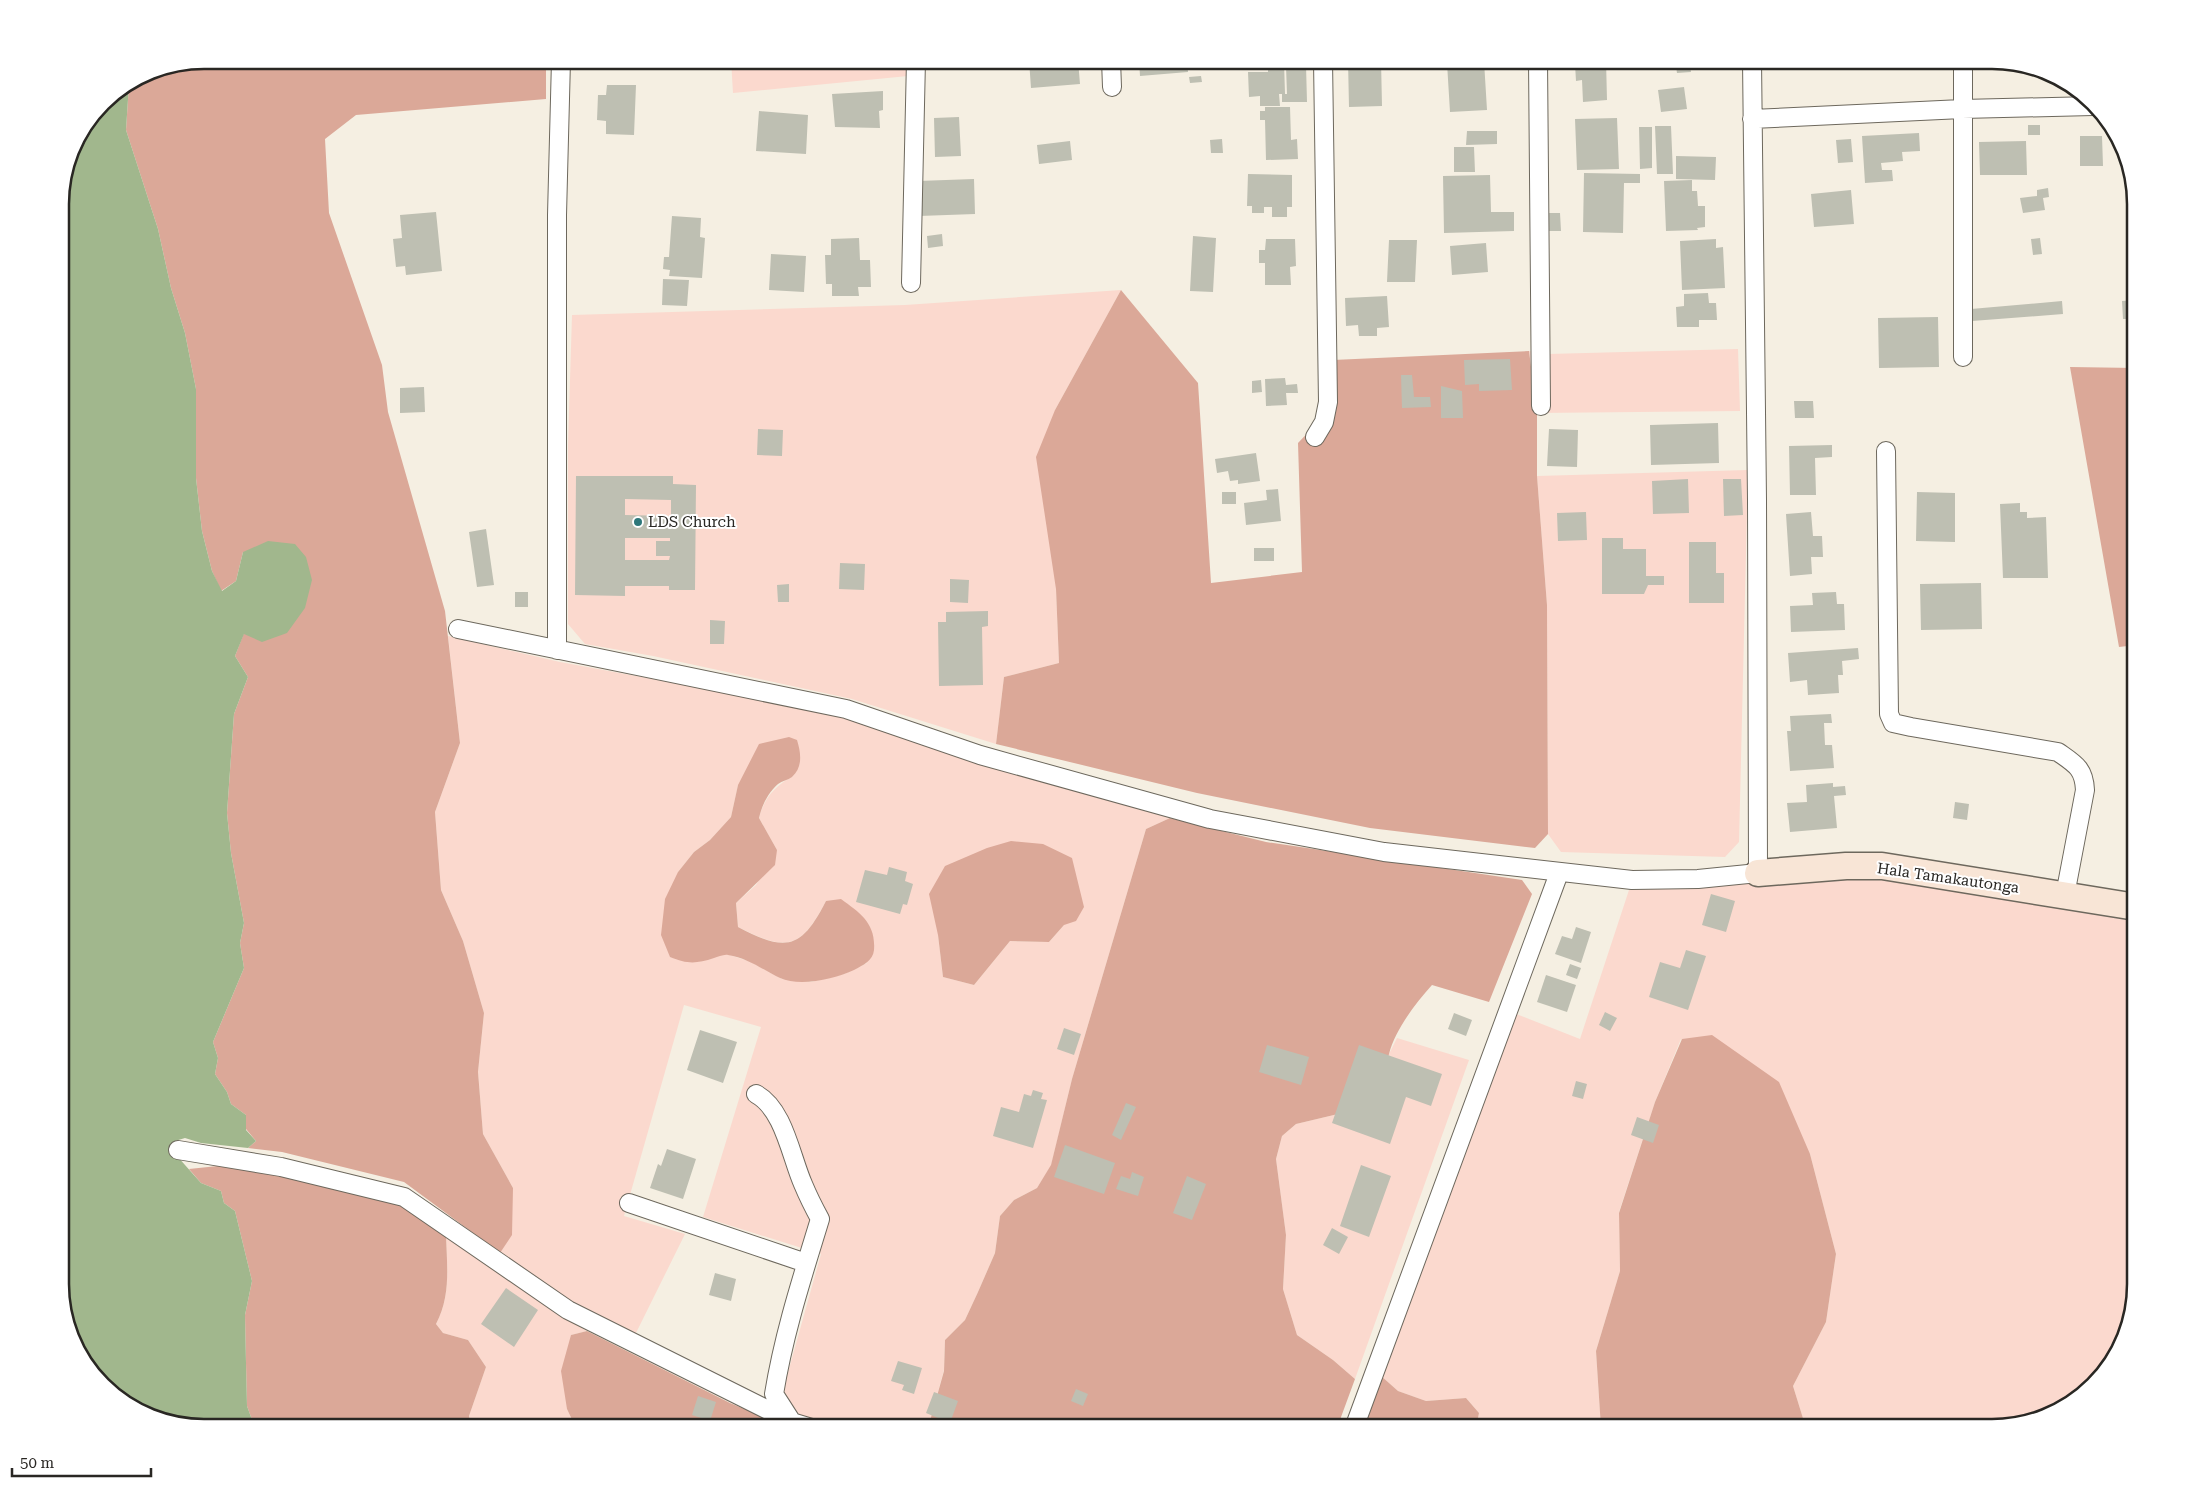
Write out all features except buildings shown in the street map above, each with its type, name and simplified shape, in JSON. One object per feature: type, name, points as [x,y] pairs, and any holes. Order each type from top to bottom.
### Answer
[{"type":"street","points":[[557,650],[557,244],[561,69]]},
{"type":"street","points":[[911,283],[916,69]]},
{"type":"street","points":[[1112,69],[1112,87]]},
{"type":"street","points":[[1315,437],[1324,422],[1328,402],[1323,69]]},
{"type":"street","points":[[1538,69],[1541,406]]},
{"type":"street","points":[[458,629],[846,709],[980,755],[1210,818],[1384,852],[1632,880],[1698,879],[1758,873],[1756,843],[1757,499],[1752,69]]},
{"type":"street","points":[[1963,69],[1963,357]]},
{"type":"street","points":[[1752,119],[1962,109],[2085,106]]},
{"type":"street","points":[[1886,451],[1889,714],[1893,723],[2058,752],[2076,765],[2084,776],[2085,790],[2065,895]]},
{"type":"street","name":"Hala Tamakautonga","points":[[1758,873],[1846,866],[1882,866],[2127,905]]},
{"type":"street","points":[[1357,1419],[1559,873]]},
{"type":"street","points":[[756,1094],[766,1099],[785,1134],[803,1184],[820,1219],[798,1286],[780,1356],[774,1394],[790,1419]]},
{"type":"street","points":[[178,1150],[281,1167],[404,1197],[568,1310],[786,1419]]},
{"type":"street","points":[[629,1203],[806,1263]]},
{"type":"shaded area","points":[[195,69],[546,69],[546,99],[356,115],[325,139],[329,213],[382,365],[388,412],[445,611],[460,743],[435,812],[441,890],[463,941],[484,1013],[478,1072],[483,1134],[513,1188],[512,1235],[500,1253],[404,1182],[282,1152],[248,1148],[256,1141],[246,1129],[246,1115],[231,1104],[227,1092],[215,1074],[218,1058],[213,1042],[244,968],[240,943],[244,923],[231,853],[227,813],[234,714],[248,677],[235,656],[244,633],[243,552],[236,581],[221,591],[212,571],[202,531],[196,478],[196,389],[185,333],[171,288],[158,229],[126,130],[128,92],[144,83],[177,71]]},
{"type":"shaded area","points":[[732,69],[908,69],[908,76],[733,93]]},
{"type":"shaded area","points":[[128,92],[126,130],[158,229],[171,288],[185,333],[196,389],[196,478],[202,531],[212,571],[222,591],[236,581],[243,552],[268,541],[295,544],[306,557],[312,580],[305,608],[287,633],[262,642],[244,634],[235,656],[248,677],[234,714],[227,813],[231,853],[244,923],[240,943],[244,968],[213,1042],[218,1058],[215,1074],[227,1092],[231,1104],[246,1115],[246,1130],[256,1141],[248,1148],[201,1143],[185,1138],[175,1141],[173,1148],[177,1156],[201,1183],[221,1191],[224,1203],[235,1211],[252,1281],[245,1315],[247,1406],[252,1419],[186,1418],[152,1409],[129,1396],[102,1373],[87,1352],[76,1328],[71,1311],[69,1293],[69,195],[73,169],[87,136],[102,115]]},
{"type":"shaded area","points":[[1121,290],[1055,410],[1056,589],[1059,663],[1004,677],[996,744],[852,699],[653,656],[585,644],[568,624],[568,445],[572,315],[905,305]]},
{"type":"shaded area","points":[[1121,290],[1198,383],[1211,583],[1302,572],[1298,443],[1320,420],[1333,360],[1529,351],[1537,413],[1537,476],[1547,605],[1548,834],[1535,848],[1370,828],[1197,793],[996,744],[1004,677],[1059,663],[1056,589],[1036,457],[1055,410]]},
{"type":"shaded area","points":[[1738,349],[1740,411],[1537,413],[1529,351],[1548,354]]},
{"type":"shaded area","points":[[2070,367],[2127,368],[2127,646],[2119,647]]},
{"type":"shaded area","points":[[1748,470],[1739,842],[1725,857],[1561,852],[1548,834],[1547,605],[1537,476]]},
{"type":"shaded area","points":[[448,636],[560,662],[767,700],[843,718],[1170,818],[1146,829],[1072,1079],[1051,1166],[1037,1188],[1014,1200],[1000,1216],[995,1253],[978,1292],[965,1320],[945,1340],[944,1370],[930,1419],[804,1419],[794,1416],[782,1394],[821,1254],[703,1217],[761,1027],[684,1005],[624,1216],[685,1234],[635,1335],[572,1303],[500,1253],[513,1188],[483,1134],[478,1072],[484,1013],[463,941],[441,890],[435,812],[460,743]],"holes":[[[793,776],[781,784],[767,799],[759,818],[777,850],[756,885],[736,903],[738,927],[768,940],[780,943],[790,942],[799,938],[808,930],[826,901],[867,963],[844,974],[811,982],[782,979],[751,962],[727,954],[678,872],[694,852],[710,840],[731,817],[738,785]],[[1064,925],[1049,942],[1010,941],[974,985],[943,977],[938,935]]]},
{"type":"shaded area","points":[[789,737],[797,740],[800,755],[798,769],[792,777],[778,784],[771,791],[759,818],[777,850],[775,865],[736,903],[738,927],[768,940],[780,943],[791,942],[808,929],[826,901],[841,899],[860,914],[869,926],[874,941],[872,957],[854,970],[837,976],[817,981],[797,982],[780,978],[749,961],[728,955],[692,962],[670,957],[661,935],[665,899],[678,872],[694,852],[710,840],[731,817],[738,785],[759,744]]},
{"type":"shaded area","points":[[1170,818],[1266,842],[1522,880],[1532,894],[1489,1002],[1432,985],[1413,1009],[1396,1036],[1388,1058],[1385,1085],[1338,1114],[1296,1124],[1282,1136],[1276,1159],[1286,1235],[1283,1289],[1297,1335],[1333,1360],[1355,1379],[1340,1419],[931,1419],[944,1371],[945,1340],[965,1320],[978,1292],[995,1253],[1000,1216],[1014,1200],[1037,1188],[1051,1165],[1072,1079],[1146,829]]},
{"type":"shaded area","points":[[1011,841],[1043,844],[1072,858],[1084,907],[1076,921],[1064,925],[1049,942],[1010,941],[974,985],[943,977],[938,935],[929,894],[945,866],[987,848]]},
{"type":"shaded area","points":[[1832,871],[2127,920],[2127,1284],[2125,1311],[2120,1328],[2104,1359],[2081,1386],[2060,1401],[2027,1415],[1992,1419],[1803,1419],[1793,1386],[1826,1322],[1836,1254],[1810,1154],[1681,1039],[1655,1102],[1619,1212],[1620,1271],[1596,1351],[1600,1419],[1478,1419],[1479,1413],[1466,1398],[1426,1401],[1398,1391],[1380,1375],[1511,1012],[1580,1039],[1629,890],[1747,882]]},
{"type":"shaded area","points":[[1712,1035],[1779,1082],[1810,1154],[1836,1254],[1826,1322],[1793,1386],[1803,1419],[1600,1419],[1596,1351],[1620,1271],[1619,1213],[1655,1102],[1682,1039]]},
{"type":"shaded area","points":[[1397,1038],[1469,1060],[1355,1379],[1333,1360],[1297,1335],[1283,1289],[1286,1235],[1276,1159],[1282,1136],[1296,1124],[1338,1114],[1385,1085],[1389,1054]]},
{"type":"shaded area","points":[[237,1164],[403,1202],[446,1235],[446,1292],[436,1324],[443,1333],[468,1340],[486,1367],[470,1419],[252,1419],[247,1406],[245,1315],[252,1281],[235,1211],[224,1203],[221,1191],[201,1183],[189,1169]]},
{"type":"shaded area","points":[[446,1235],[564,1318],[587,1331],[571,1335],[567,1409],[572,1419],[470,1419],[486,1367],[468,1340],[443,1333],[436,1324],[444,1303],[447,1269]]},
{"type":"shaded area","points":[[587,1331],[730,1403],[768,1419],[572,1419],[567,1409],[561,1371],[571,1335]]},
{"type":"shaded area","points":[[1380,1375],[1398,1391],[1426,1401],[1466,1398],[1479,1413],[1478,1419],[1364,1419]]},
{"type":"place","name":"LDS Church","points":[[638,522]]}]
